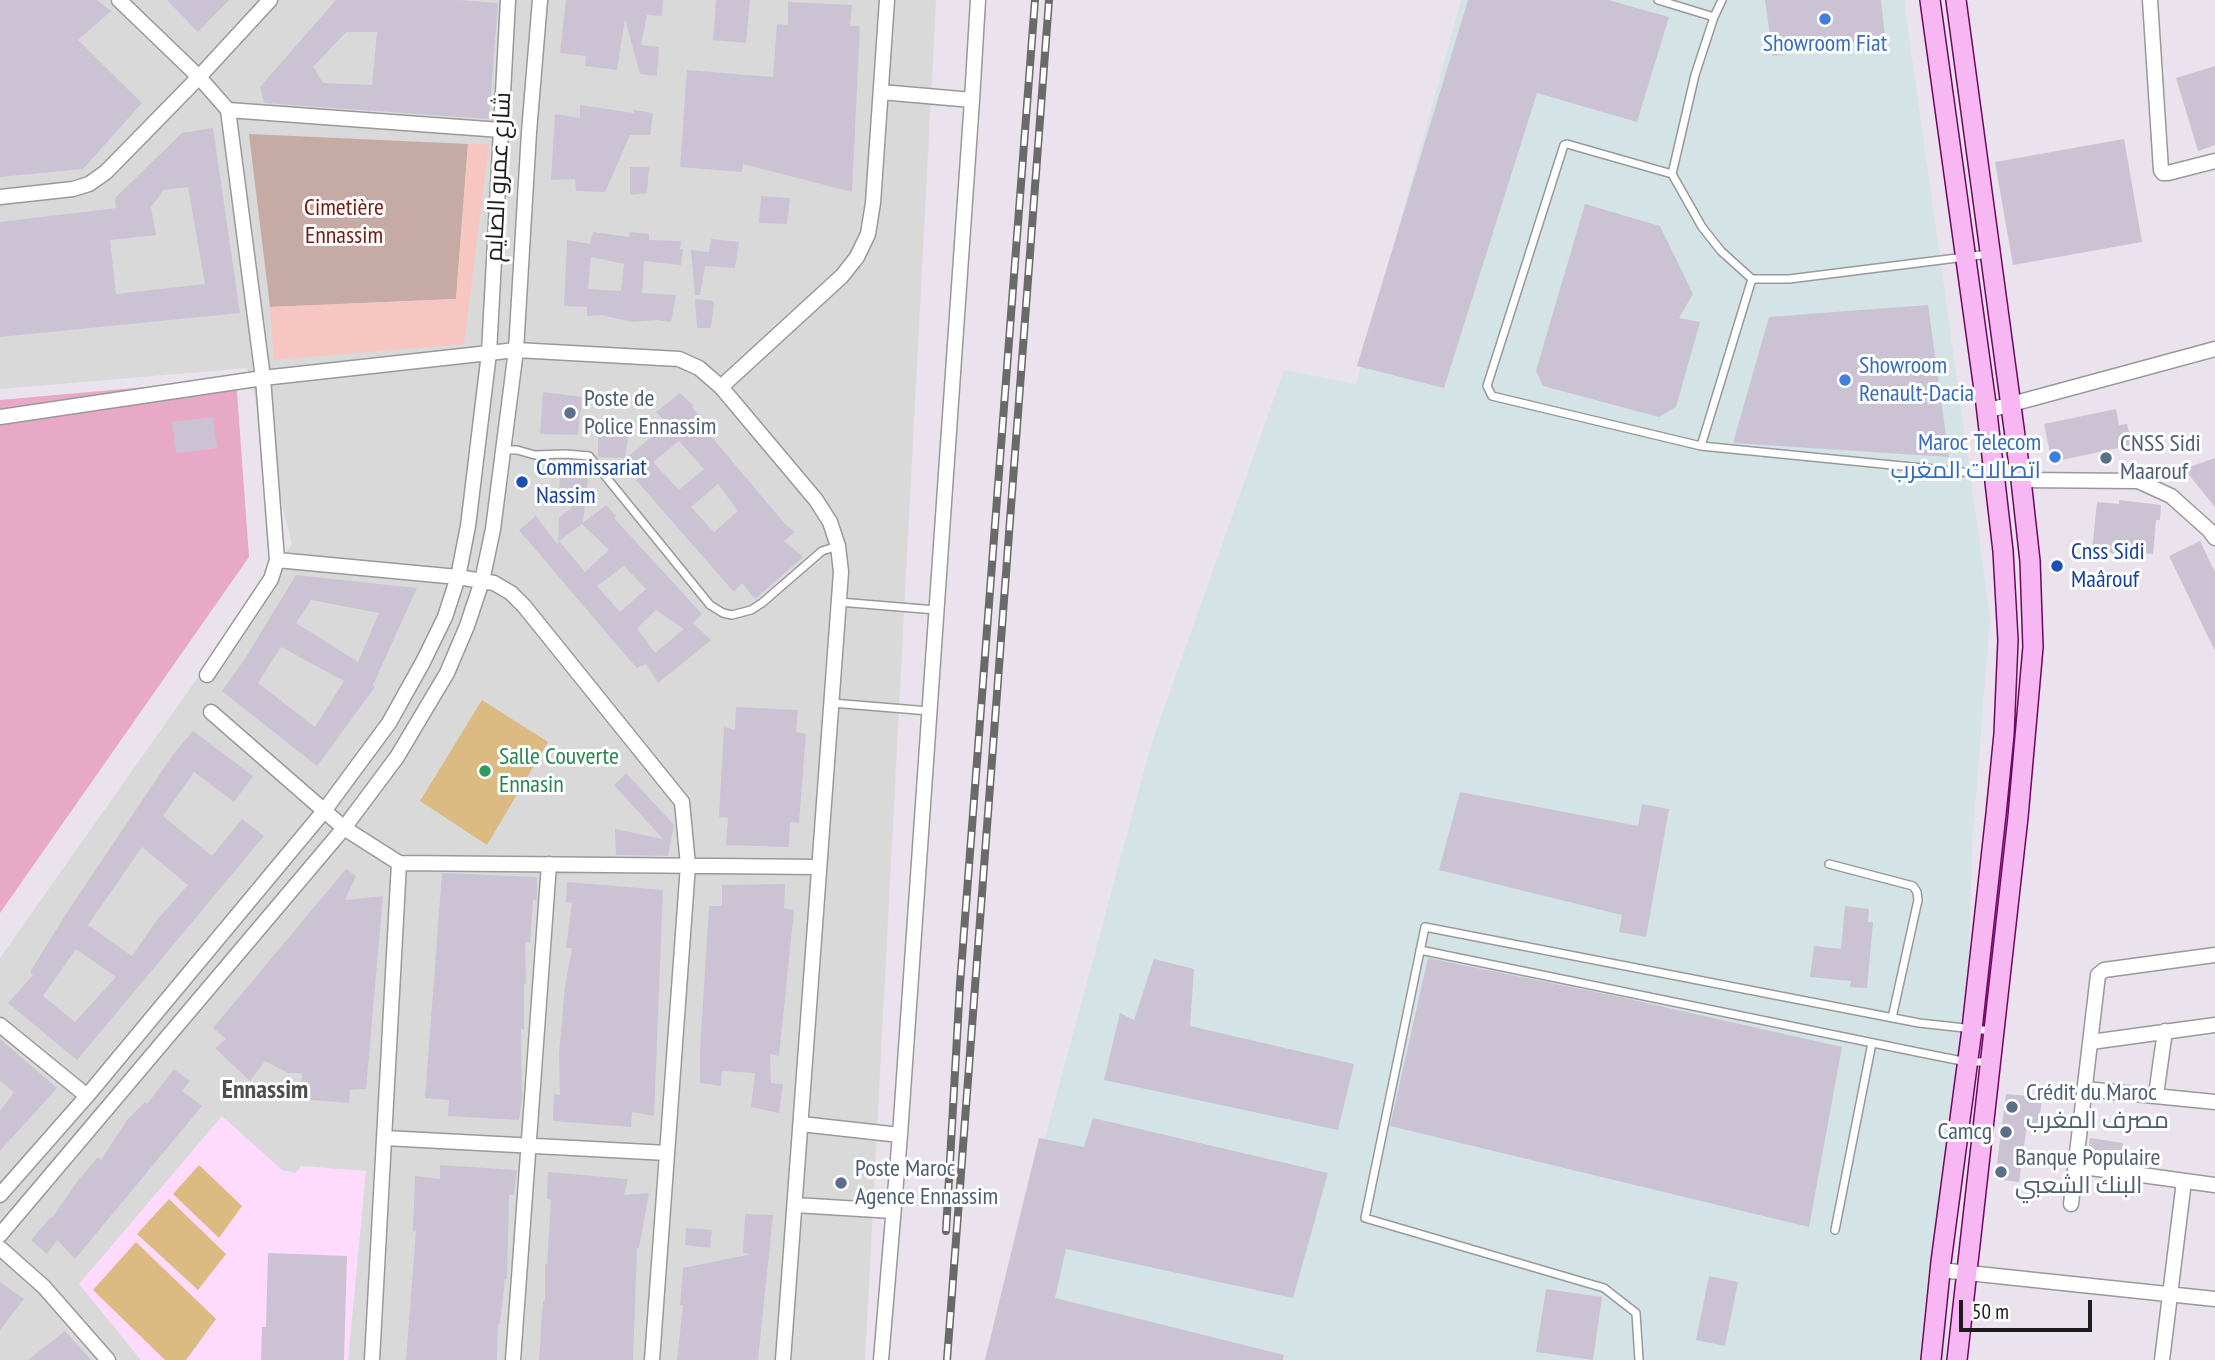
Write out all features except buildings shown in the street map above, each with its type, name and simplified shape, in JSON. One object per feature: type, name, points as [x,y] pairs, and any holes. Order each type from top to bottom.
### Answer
[{"type":"street","points":[[120,0],[199,77],[228,110],[263,378],[277,560],[271,579],[207,675]]},
{"type":"street","points":[[0,197],[73,189],[89,184],[106,172],[270,0]]},
{"type":"street","name":"شارع عمرو الصايم","points":[[0,1195],[87,1096],[324,811],[396,711],[439,628],[458,576],[468,526],[489,353],[509,0]]},
{"type":"street","name":"شارع عمرو الصايم","points":[[0,1235],[344,828],[397,757],[427,710],[452,661],[482,581],[493,529],[516,350],[540,0]]},
{"type":"street","points":[[721,387],[842,276],[857,257],[868,234],[873,203],[887,0]]},
{"type":"street","points":[[881,1360],[900,1135],[978,0]]},
{"type":"street","points":[[1930,0],[1967,257],[1994,475],[2003,551],[2008,640],[2004,734],[1996,814],[1931,1360]]},
{"type":"street","points":[[1956,0],[1977,173],[2021,480],[2030,561],[2033,647],[2018,817],[1956,1360]]},
{"type":"street","points":[[2150,0],[2161,170],[2168,173],[2215,161]]},
{"type":"street","points":[[881,92],[972,100]]},
{"type":"street","points":[[228,110],[501,130]]},
{"type":"street","points":[[1986,411],[2215,348]]},
{"type":"street","points":[[0,417],[263,378],[516,350],[679,359],[699,368],[721,387],[816,500],[830,522],[838,545],[841,572],[783,1360]]},
{"type":"street","points":[[2021,480],[2138,481],[2171,496],[2215,538]]},
{"type":"street","points":[[277,560],[458,576],[495,583],[511,593],[524,606],[678,795],[685,813],[688,865],[652,1360]]},
{"type":"street","points":[[211,712],[344,828],[399,863],[819,867]]},
{"type":"street","points":[[1996,814],[2018,817]]},
{"type":"street","points":[[372,1360],[399,863]]},
{"type":"street","points":[[513,1360],[549,864]]},
{"type":"street","points":[[2071,1204],[2100,971],[2215,956]]},
{"type":"street","points":[[0,1025],[87,1096]]},
{"type":"street","points":[[2091,1042],[2215,1025]]},
{"type":"street","points":[[2156,1095],[2165,1031]]},
{"type":"street","points":[[2085,1089],[2215,1101]]},
{"type":"street","points":[[801,1124],[900,1135]]},
{"type":"street","points":[[385,1138],[667,1153]]},
{"type":"street","points":[[2076,1166],[2215,1185]]},
{"type":"street","points":[[2162,1360],[2184,1181]]},
{"type":"street","points":[[794,1205],[893,1211]]},
{"type":"street","points":[[0,1248],[44,1287],[108,1360]]},
{"type":"street","points":[[1940,1270],[2215,1300]]},
{"type":"lane","points":[[1658,0],[1714,16]]},
{"type":"lane","points":[[1722,0],[1714,16],[1695,75],[1672,174],[1702,227],[1721,251],[1752,279],[1789,279],[1990,254]]},
{"type":"lane","points":[[1672,174],[1564,145],[1487,386],[1492,396],[1701,446],[1994,475]]},
{"type":"lane","points":[[1701,446],[1752,279]]},
{"type":"lane","points":[[503,450],[517,450],[535,455],[589,456],[710,605],[723,613],[732,615],[751,610],[822,551],[838,545]]},
{"type":"lane","points":[[839,602],[936,610]]},
{"type":"lane","points":[[832,703],[929,711]]},
{"type":"lane","points":[[1829,864],[1913,886],[1917,892],[1918,900],[1892,1018]]},
{"type":"lane","points":[[1639,1360],[1636,1313],[1604,1288],[1365,1217],[1425,927],[1892,1018],[1993,1031]]},
{"type":"lane","points":[[1420,950],[1967,1062],[1991,1062]]},
{"type":"lane","points":[[1835,1230],[1872,1043]]},
{"type":"shaded area","points":[[0,0],[936,0],[865,1360],[0,1360],[0,958],[292,544],[247,368],[0,389]]},
{"type":"shaded area","points":[[1461,0],[1904,0],[1990,617],[1972,846],[1966,1071],[1945,1360],[985,1360],[1151,745],[1284,370],[1356,384]]},
{"type":"shaded area","points":[[468,144],[489,144],[464,344],[274,360],[270,307],[456,299]]},
{"type":"shaded area","points":[[236,379],[249,557],[0,913],[0,400]]},
{"type":"shaded area","name":"Salle Couverte Ennasin","points":[[482,700],[548,742],[487,845],[420,801]]},
{"type":"shaded area","points":[[222,1116],[282,1170],[296,1173],[301,1166],[366,1171],[348,1360],[141,1360],[79,1284]]},
{"type":"shaded area","points":[[199,1165],[242,1206],[219,1238],[173,1194]]},
{"type":"shaded area","points":[[169,1199],[226,1254],[198,1290],[137,1234]]},
{"type":"shaded area","points":[[136,1242],[216,1319],[186,1360],[165,1360],[93,1290]]},
{"type":"green space","name":"Cimetière Ennassim","points":[[249,134],[468,144],[456,299],[270,307]]},
{"type":"railway","points":[[946,1231],[960,984],[1035,0]]},
{"type":"railway","points":[[947,1360],[1049,0]]},
{"type":"place","name":"Showroom Fiat","points":[[1825,19]]},
{"type":"place","name":"Showroom Renault-Dacia","points":[[1845,380]]},
{"type":"place","name":"Poste de Police Ennassim","points":[[570,413]]},
{"type":"place","name":"Maroc Telecom اتصالات المغرب","points":[[2055,457]]},
{"type":"place","name":"CNSS Sidi Maarouf","points":[[2106,458]]},
{"type":"place","name":"Commissariat Nassim","points":[[522,482]]},
{"type":"place","name":"Cnss Sidi Maârouf","points":[[2057,566]]},
{"type":"place","name":"Salle Couverte Ennasin","points":[[485,771]]},
{"type":"place","name":"Crédit du Maroc مصرف المغرب","points":[[2012,1107]]},
{"type":"place","name":"Camcg","points":[[2006,1132]]},
{"type":"place","name":"Banque Populaire البنك الشعبي","points":[[2001,1172]]},
{"type":"place","name":"Poste Maroc Agence Ennassim","points":[[841,1183]]},
{"type":"district","name":"Ennassim","points":[[265,1091]]}]
